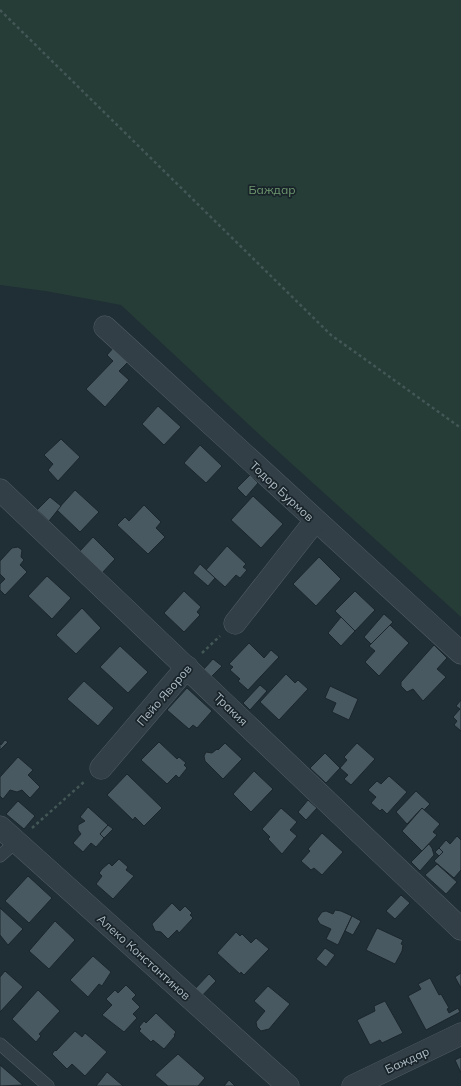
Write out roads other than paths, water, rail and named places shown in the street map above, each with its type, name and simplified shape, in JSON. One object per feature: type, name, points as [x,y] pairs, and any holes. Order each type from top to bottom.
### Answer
[{"type":"street","name":"Тодор Бурмов","points":[[105,327],[315,521],[461,653]]},
{"type":"street","name":"Тракия","points":[[0,490],[461,929]]},
{"type":"street","points":[[235,623],[315,521]]},
{"type":"street","name":"Пейо Яворов","points":[[101,768],[187,667]]},
{"type":"street","name":"Алеко Константинов","points":[[0,827],[288,1086]]},
{"type":"street","name":"Баждар","points":[[353,1086],[461,1034]]},
{"type":"lane","points":[[0,856],[16,842]]},
{"type":"lane","points":[[0,1044],[48,1086]]}]
